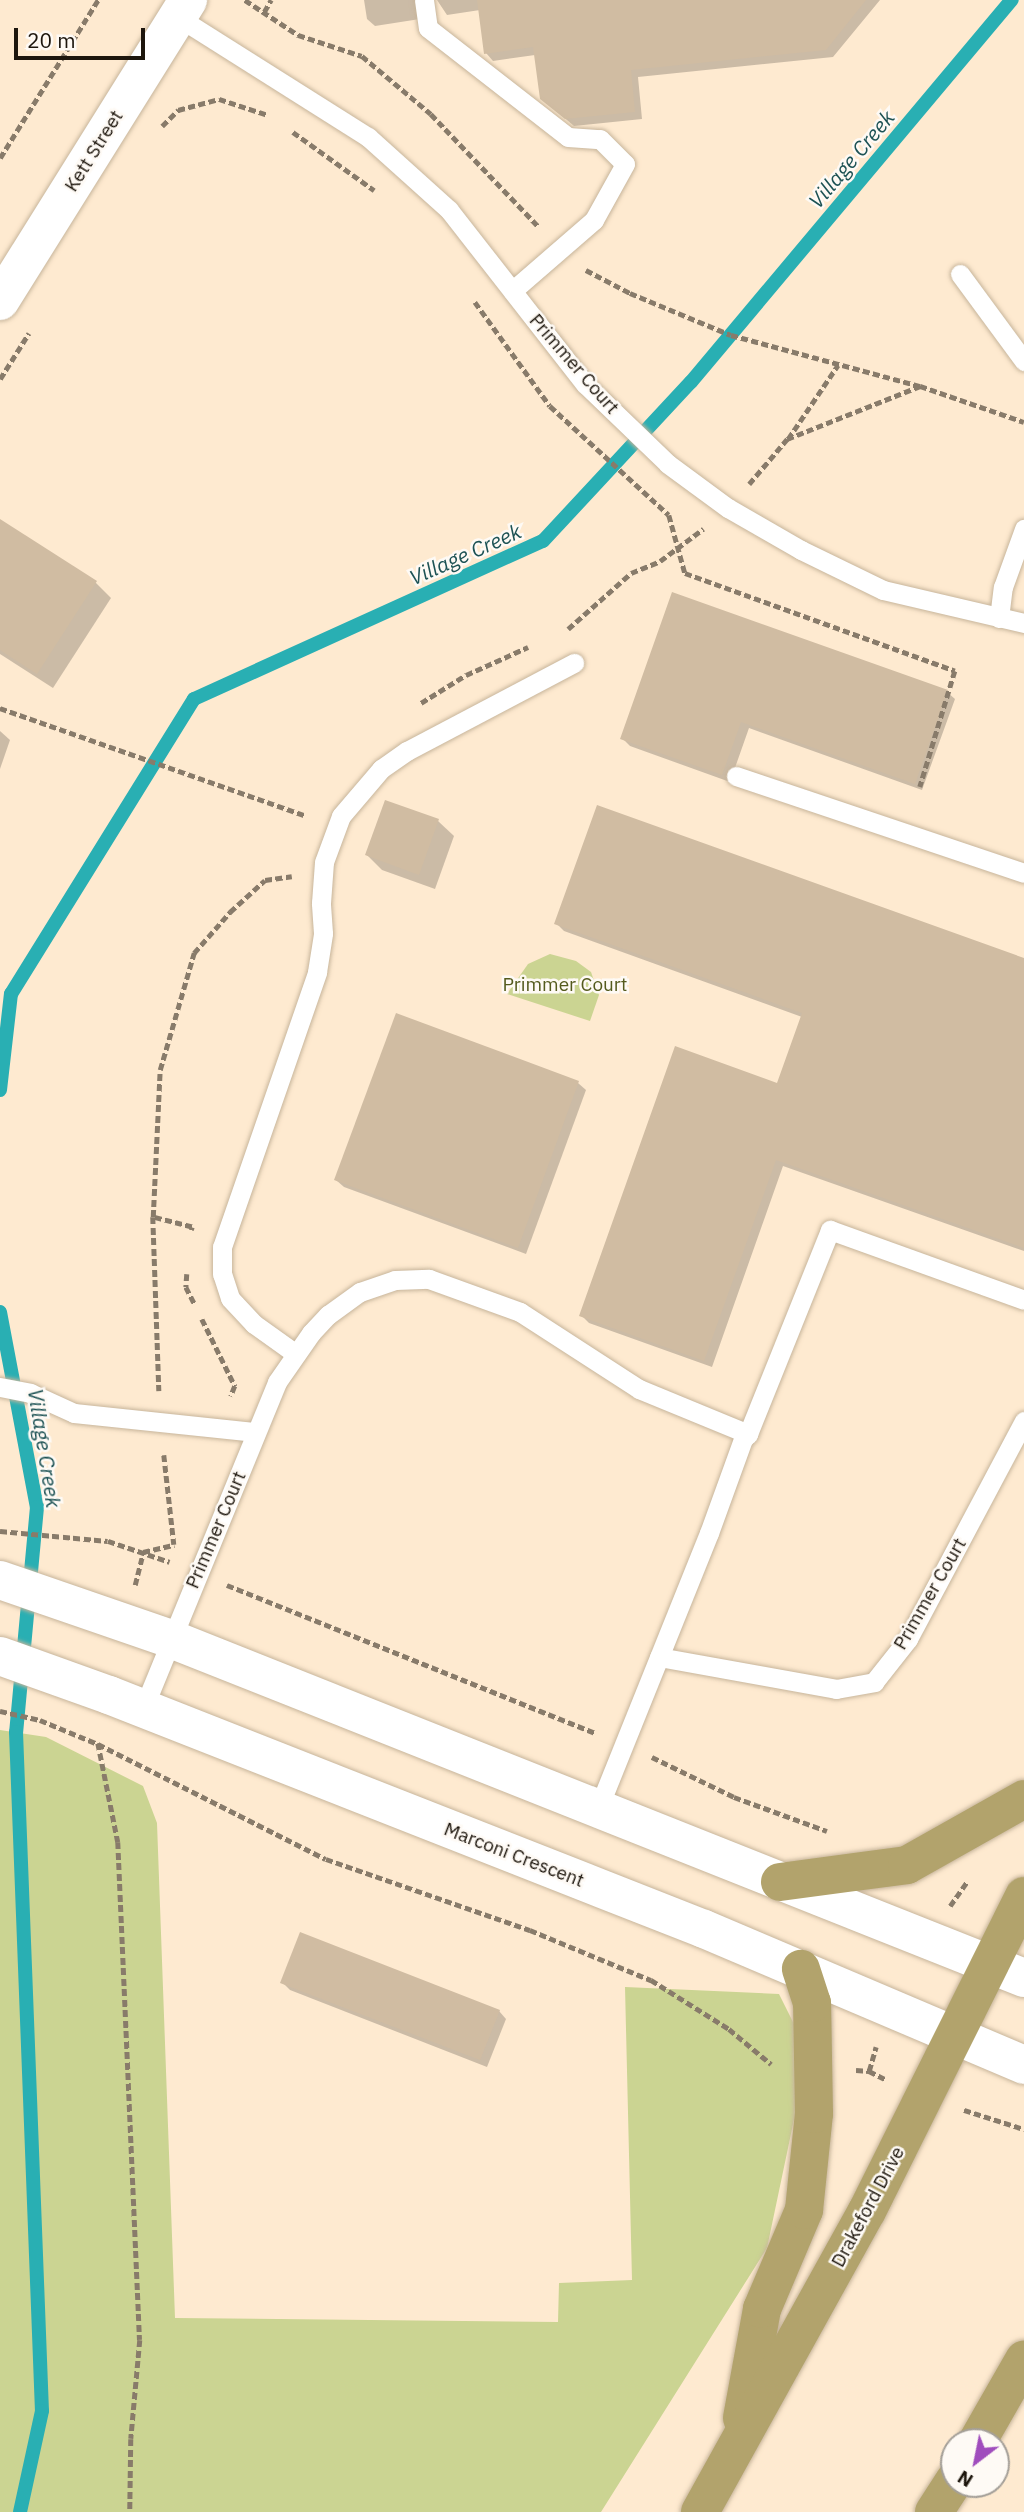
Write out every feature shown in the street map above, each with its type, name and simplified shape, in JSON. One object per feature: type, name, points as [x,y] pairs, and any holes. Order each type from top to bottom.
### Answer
[{"type":"highway","points":[[780,1882],[907,1865],[1024,1799]]},
{"type":"highway","name":"Drakeford Drive","points":[[700,2512],[880,2186],[954,2037],[1007,1971],[1024,1896]]},
{"type":"highway","points":[[736,2451],[762,2309],[804,2210],[814,2115],[811,2003],[801,1969]]},
{"type":"highway","points":[[985,2428],[1024,2360]]},
{"type":"highway","points":[[1010,2429],[1024,2418]]},
{"type":"street","name":"Kett Street","points":[[0,301],[183,9]]},
{"type":"street","points":[[0,1580],[171,1639],[1007,1971]]},
{"type":"street","name":"Marconi Crescent","points":[[0,1656],[143,1709],[801,1969],[1024,2065]]},
{"type":"lane","points":[[424,0],[428,28],[568,137],[600,139],[625,164],[594,220],[512,291]]},
{"type":"lane","name":"Primmer Court","points":[[183,9],[368,137],[449,210],[585,383],[668,464],[728,508],[801,550],[883,590],[1024,623]]},
{"type":"lane","points":[[960,274],[1024,361]]},
{"type":"lane","points":[[999,618],[1003,587],[1024,529]]},
{"type":"lane","points":[[296,1354],[254,1324],[230,1298],[222,1274],[222,1247],[317,972],[323,933],[324,862],[341,816],[381,769],[407,751],[574,663]]},
{"type":"lane","points":[[736,776],[1024,873]]},
{"type":"lane","points":[[598,1809],[743,1439],[748,1434],[830,1230],[1024,1300]]},
{"type":"lane","name":"Primmer Court","points":[[143,1709],[277,1382],[328,1315],[360,1292],[395,1280],[429,1279],[520,1312],[639,1389],[748,1434]]},
{"type":"lane","points":[[0,1387],[30,1393],[74,1413],[256,1432]]},
{"type":"lane","name":"Primmer Court","points":[[659,1657],[836,1689],[874,1682],[908,1639],[1024,1421]]},
{"type":"path","points":[[0,158],[98,0]]},
{"type":"path","points":[[264,12],[271,0]]},
{"type":"path","points":[[158,130],[178,110],[219,99],[272,116]]},
{"type":"path","points":[[283,124],[381,195]]},
{"type":"path","points":[[469,293],[550,405],[670,515],[685,573],[955,671],[920,787]]},
{"type":"path","points":[[0,379],[30,332]]},
{"type":"path","points":[[559,633],[570,628],[631,573],[679,550],[728,508],[787,439],[838,365]]},
{"type":"path","points":[[787,439],[920,386]]},
{"type":"path","points":[[413,708],[466,675],[535,644]]},
{"type":"path","points":[[0,708],[311,818]]},
{"type":"path","points":[[174,1545],[160,1422],[153,1217],[160,1070],[194,953],[230,912],[264,880],[298,875]]},
{"type":"path","points":[[153,1217],[192,1227],[191,1239]]},
{"type":"path","points":[[188,1263],[186,1287],[235,1386],[219,1428]]},
{"type":"path","points":[[2,1531],[108,1541],[143,1552],[625,1744],[734,1797],[834,1834]]},
{"type":"path","points":[[174,1545],[179,1532]]},
{"type":"path","points":[[143,1552],[174,1545]]},
{"type":"path","points":[[0,1711],[40,1720],[98,1744],[326,1859],[530,1930],[651,1980],[729,2029],[766,2063],[780,2067]]},
{"type":"path","points":[[98,1744],[118,1842],[140,2340],[131,2439],[130,2512]]},
{"type":"path","points":[[907,1865],[940,1879],[968,1881]]},
{"type":"green space","name":"Primmer Court","points":[[550,954],[576,961],[591,972],[599,995],[590,1021],[507,994],[528,964]]},
{"type":"green space","points":[[0,1730],[46,1737],[143,1786],[157,1823],[175,2318],[558,2322],[559,2283],[632,2280],[625,1987],[779,1994],[798,2032],[796,2110],[767,2248],[601,2512],[0,2512]]},
{"type":"building","points":[[477,0],[866,0],[826,50],[631,70],[635,112],[565,119],[540,99],[533,47],[484,54]]},
{"type":"building","points":[[0,519],[97,581],[37,674],[0,650]]},
{"type":"building","points":[[672,592],[948,690],[915,784],[741,722],[722,775],[620,739]]},
{"type":"building","points":[[385,800],[439,819],[419,875],[365,855]]},
{"type":"building","points":[[597,805],[1024,958],[1024,1248],[776,1160],[704,1361],[579,1316],[675,1046],[777,1083],[802,1013],[554,924]]},
{"type":"building","points":[[396,1013],[579,1081],[518,1248],[334,1180]]},
{"type":"building","points":[[300,1932],[500,2010],[480,2060],[280,1983]]},
{"type":"waterway","name":"Village Creek","points":[[0,1090],[11,994],[194,699],[543,541],[691,382],[1012,0]]},
{"type":"waterway","name":"Village Creek","points":[[0,1312],[37,1507],[16,1732],[42,2411],[20,2512]]}]
